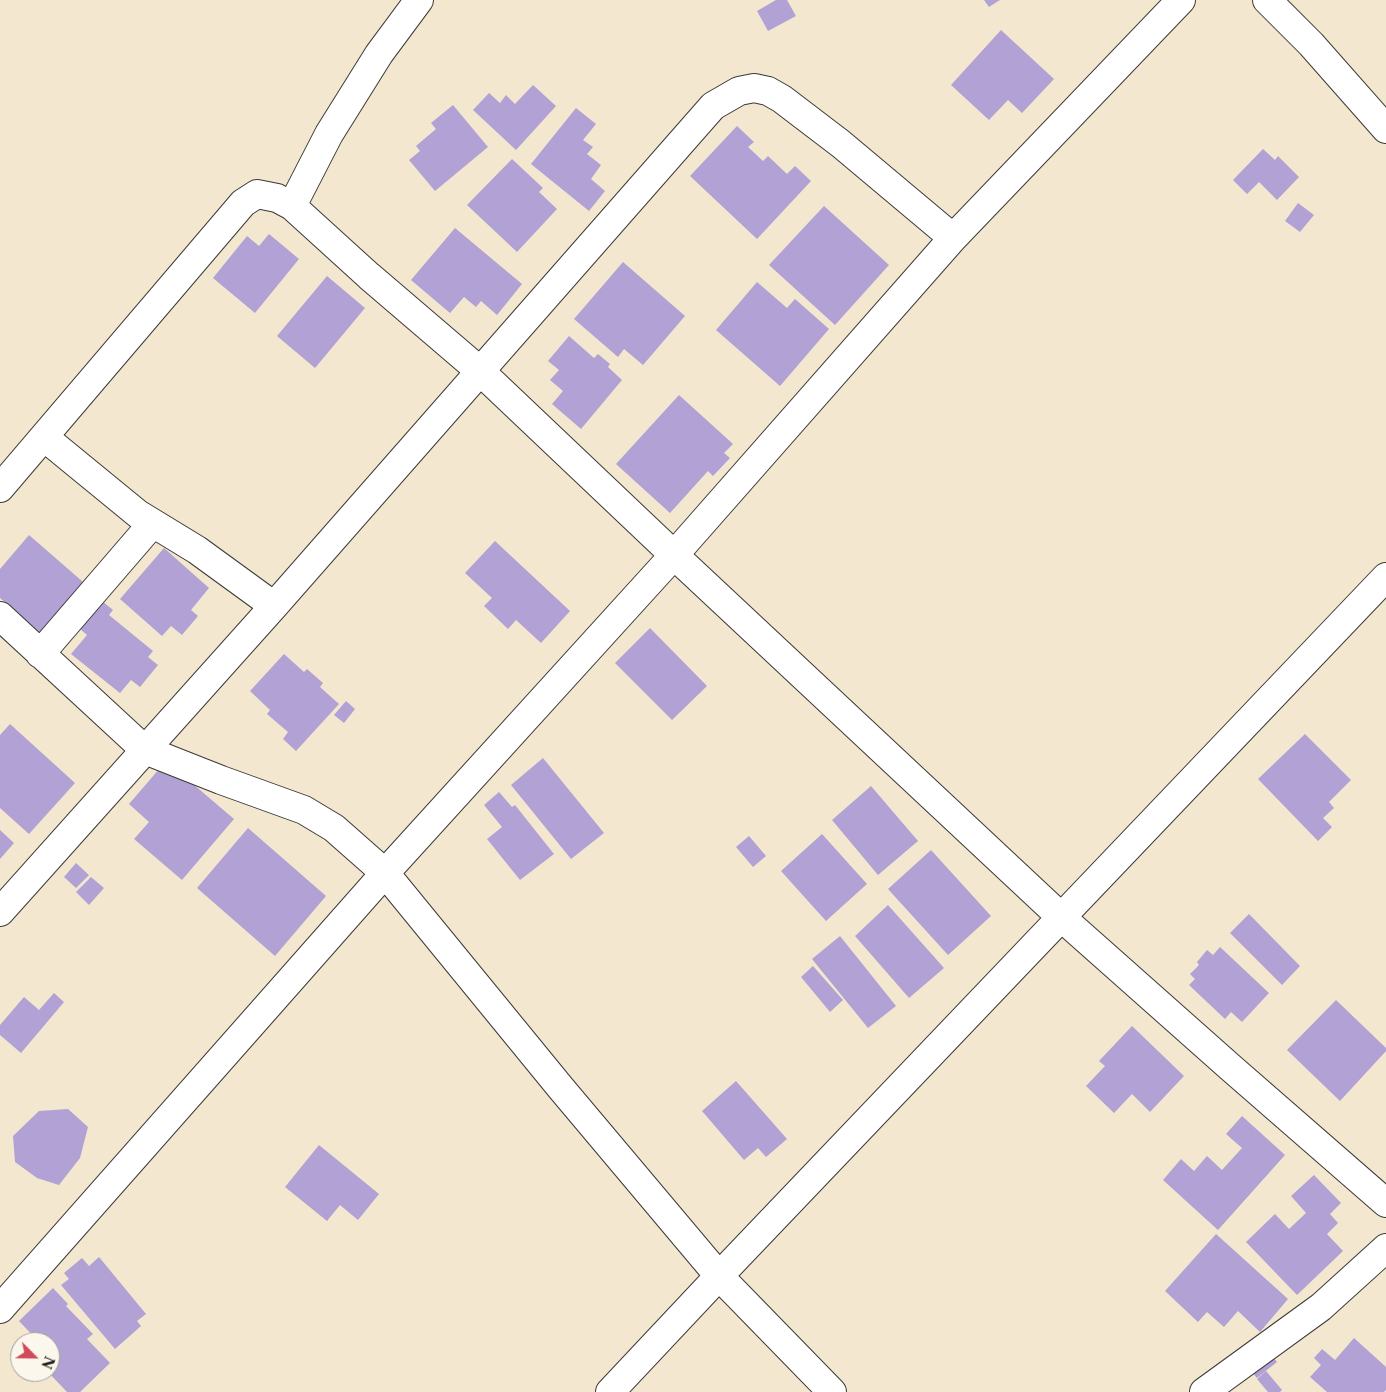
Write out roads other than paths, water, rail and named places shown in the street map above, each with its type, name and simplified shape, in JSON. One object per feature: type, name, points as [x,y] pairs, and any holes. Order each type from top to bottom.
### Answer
[{"type":"street","points":[[292,206],[334,126],[378,54],[419,0]]},
{"type":"street","points":[[0,1309],[385,873],[674,555],[953,238],[1181,0]]},
{"type":"street","points":[[1267,0],[1311,44],[1386,129]]},
{"type":"street","points":[[0,912],[274,606],[713,106],[739,91],[754,88],[768,91],[782,99],[840,144],[953,238]]},
{"type":"street","points":[[0,488],[243,203],[257,194],[277,198],[292,206],[391,295],[480,371],[1062,917],[1386,1203]]},
{"type":"street","points":[[44,437],[138,514],[197,550],[274,606]]},
{"type":"street","points":[[40,654],[152,524]]},
{"type":"street","points":[[610,1392],[1386,577]]},
{"type":"street","points":[[0,616],[145,750],[304,810],[334,828],[385,873],[560,1087],[719,1276],[832,1392]]},
{"type":"street","points":[[1204,1392],[1321,1307],[1386,1248]]}]
